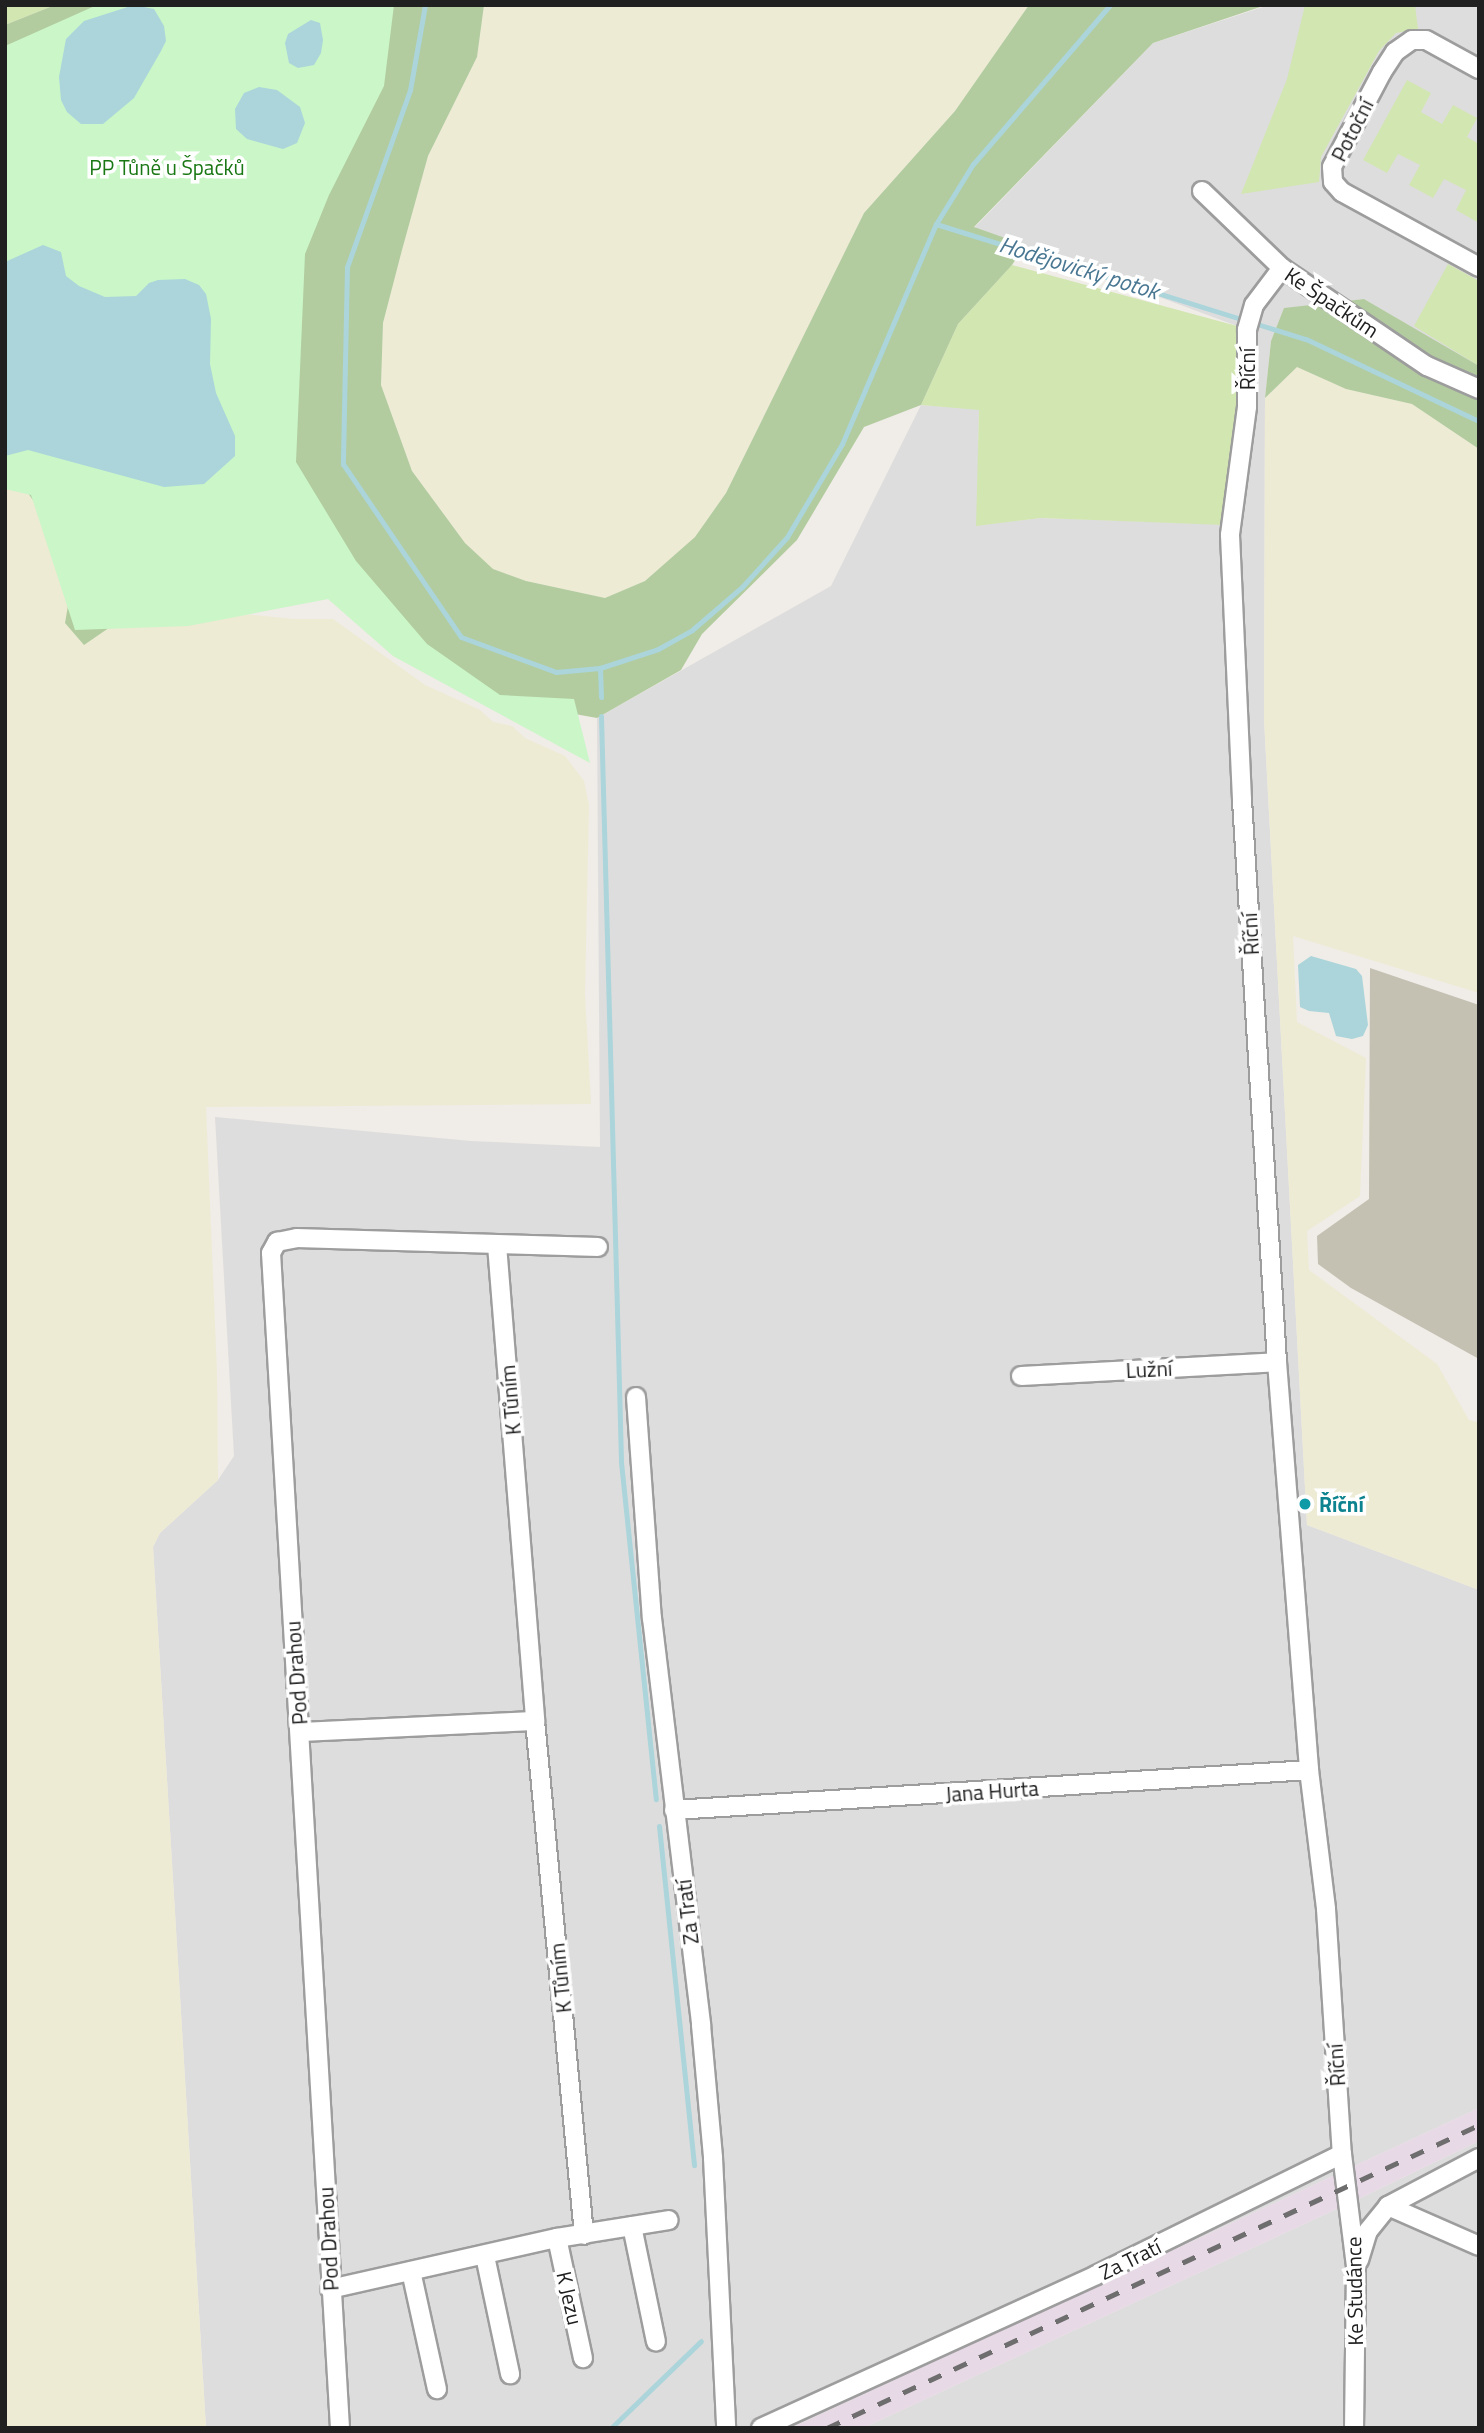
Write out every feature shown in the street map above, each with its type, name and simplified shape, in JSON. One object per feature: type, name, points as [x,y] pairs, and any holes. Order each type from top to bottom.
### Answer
[{"type":"street","name":"Potoční","points":[[1479,69],[1426,40],[1412,40],[1395,52],[1382,72],[1332,167],[1333,182],[1342,192],[1479,267]]},
{"type":"street","name":"Ke Špačkům","points":[[1202,191],[1282,268],[1427,366],[1479,389]]},
{"type":"street","name":"Říční","points":[[1282,268],[1254,305],[1247,330],[1247,407],[1230,535],[1243,813],[1277,1362],[1309,1770],[1326,1909],[1342,2154]]},
{"type":"street","name":"Pod Drahou","points":[[340,2428],[271,1253],[277,1242],[297,1238],[598,1247]]},
{"type":"street","name":"K Tůním","points":[[497,1245],[535,1721],[584,2235]]},
{"type":"street","name":"Lužní","points":[[1021,1376],[1277,1362]]},
{"type":"street","name":"Za Tratí","points":[[636,1397],[652,1618],[701,2025],[713,2158],[725,2359],[726,2428]]},
{"type":"street","points":[[300,1732],[535,1721]]},
{"type":"street","name":"Jana Hurta","points":[[674,1810],[1309,1770]]},
{"type":"street","name":"Za Tratí","points":[[761,2428],[1096,2275],[1342,2154]]},
{"type":"street","name":"Ke Studánce","points":[[1342,2154],[1356,2267],[1354,2428]]},
{"type":"street","points":[[1356,2267],[1368,2231],[1388,2206],[1479,2158]]},
{"type":"street","points":[[1388,2206],[1479,2246]]},
{"type":"street","points":[[330,2289],[557,2238],[668,2220]]},
{"type":"street","points":[[632,2226],[656,2342]]},
{"type":"street","name":"K Jezu","points":[[557,2238],[583,2358]]},
{"type":"street","points":[[485,2256],[510,2374]]},
{"type":"street","points":[[411,2271],[437,2389]]},
{"type":"shaded area","points":[[484,5],[1029,5],[955,111],[864,213],[726,493],[695,537],[645,581],[605,598],[526,581],[492,569],[465,543],[412,471],[381,385],[383,323],[402,250],[428,156],[477,57]]},
{"type":"shaded area","points":[[1269,5],[1479,5],[1479,367],[1364,299],[1284,309],[1271,341],[1265,398],[1264,719],[1307,1525],[1479,1590],[1479,2108],[791,2428],[206,2428],[153,1547],[160,1533],[218,1480],[234,1456],[215,1117],[471,1141],[600,1147],[597,718],[831,586],[921,405],[979,409],[977,525],[1041,518],[1224,524],[1237,326],[974,228],[1153,43]]},
{"type":"shaded area","points":[[1297,367],[1346,389],[1412,404],[1479,449],[1479,993],[1293,936],[1297,1022],[1366,1058],[1360,1196],[1307,1231],[1309,1270],[1437,1364],[1469,1420],[1479,1423],[1479,1590],[1307,1525],[1264,719],[1265,398]]},
{"type":"shaded area","points":[[5,486],[26,490],[45,518],[132,612],[225,612],[293,619],[333,619],[425,685],[480,710],[493,722],[512,726],[525,738],[565,756],[584,781],[589,805],[585,994],[591,1104],[206,1107],[217,1373],[218,1480],[160,1533],[153,1547],[206,2428],[5,2428]]},
{"type":"shaded area","points":[[1370,968],[1479,1005],[1479,1359],[1351,1288],[1318,1264],[1317,1236],[1369,1199]]},
{"type":"shaded area","points":[[1479,2108],[1479,2141],[1354,2201],[863,2428],[791,2428]]},
{"type":"shaded area","points":[[1479,2141],[1479,2428],[863,2428],[1354,2201]]},
{"type":"green space","points":[[5,5],[55,5],[5,25]]},
{"type":"green space","points":[[55,5],[484,5],[477,57],[428,156],[402,250],[383,323],[381,385],[412,471],[465,543],[493,569],[526,581],[605,598],[645,581],[695,537],[726,493],[864,213],[955,111],[1029,5],[1266,5],[1153,43],[974,227],[1025,245],[1012,265],[958,324],[921,405],[864,427],[797,540],[702,634],[681,670],[597,718],[491,699],[349,594],[132,612],[84,645],[65,623],[70,594],[45,518],[26,490],[5,262],[5,25]]},
{"type":"green space","name":"PP Tůně u Špačků","points":[[97,5],[394,5],[384,86],[329,195],[305,254],[296,462],[356,561],[427,644],[500,695],[574,699],[590,763],[393,656],[328,599],[188,626],[75,630],[31,495],[5,489],[5,46]]},
{"type":"green space","points":[[1305,5],[1415,5],[1418,29],[1396,33],[1379,51],[1321,157],[1319,182],[1241,194],[1287,79]]},
{"type":"green space","points":[[1407,80],[1431,93],[1421,112],[1442,124],[1453,105],[1477,118],[1467,137],[1479,144],[1479,223],[1456,210],[1466,190],[1444,179],[1433,198],[1409,185],[1420,165],[1398,154],[1387,173],[1363,160]]},
{"type":"green space","points":[[1448,264],[1479,281],[1479,366],[1414,326]]},
{"type":"green space","points":[[1012,265],[1237,326],[1237,418],[1224,525],[1041,518],[976,526],[979,410],[921,405],[958,324]]},
{"type":"green space","points":[[1364,299],[1479,366],[1479,449],[1412,404],[1346,389],[1297,367],[1265,398],[1271,341],[1284,308]]},
{"type":"water","points":[[134,5],[154,9],[164,26],[166,41],[134,98],[103,124],[81,124],[67,112],[61,100],[59,77],[66,39],[84,21]]},
{"type":"water","points":[[311,20],[320,23],[323,40],[321,53],[314,65],[298,68],[289,63],[285,43],[288,34]]},
{"type":"water","points":[[259,87],[277,90],[300,107],[305,123],[297,143],[283,149],[247,139],[236,129],[235,109],[244,93]]},
{"type":"water","points":[[43,245],[61,252],[66,276],[79,286],[105,297],[136,296],[149,283],[185,279],[199,285],[206,294],[211,319],[210,364],[216,393],[235,436],[235,456],[204,484],[164,487],[28,450],[5,456],[5,262]]},
{"type":"water","points":[[1311,956],[1356,969],[1362,976],[1368,1025],[1363,1036],[1352,1039],[1336,1036],[1329,1013],[1300,1007],[1298,965]]},
{"type":"waterway","points":[[425,5],[410,90],[347,267],[343,464],[461,637],[556,672],[600,668],[658,649],[692,630],[742,587],[787,537],[842,444],[936,224]]},
{"type":"waterway","name":"Hodějovický potok","points":[[1110,5],[973,164],[936,224],[1306,339],[1479,421]]},
{"type":"waterway","points":[[600,668],[601,697]]},
{"type":"waterway","points":[[601,716],[621,1462],[656,1799]]},
{"type":"waterway","points":[[659,1826],[694,2165]]},
{"type":"waterway","points":[[611,2428],[701,2341]]},
{"type":"railway","points":[[827,2428],[1479,2125]]},
{"type":"place","name":"Říční","points":[[1305,1504]]}]
